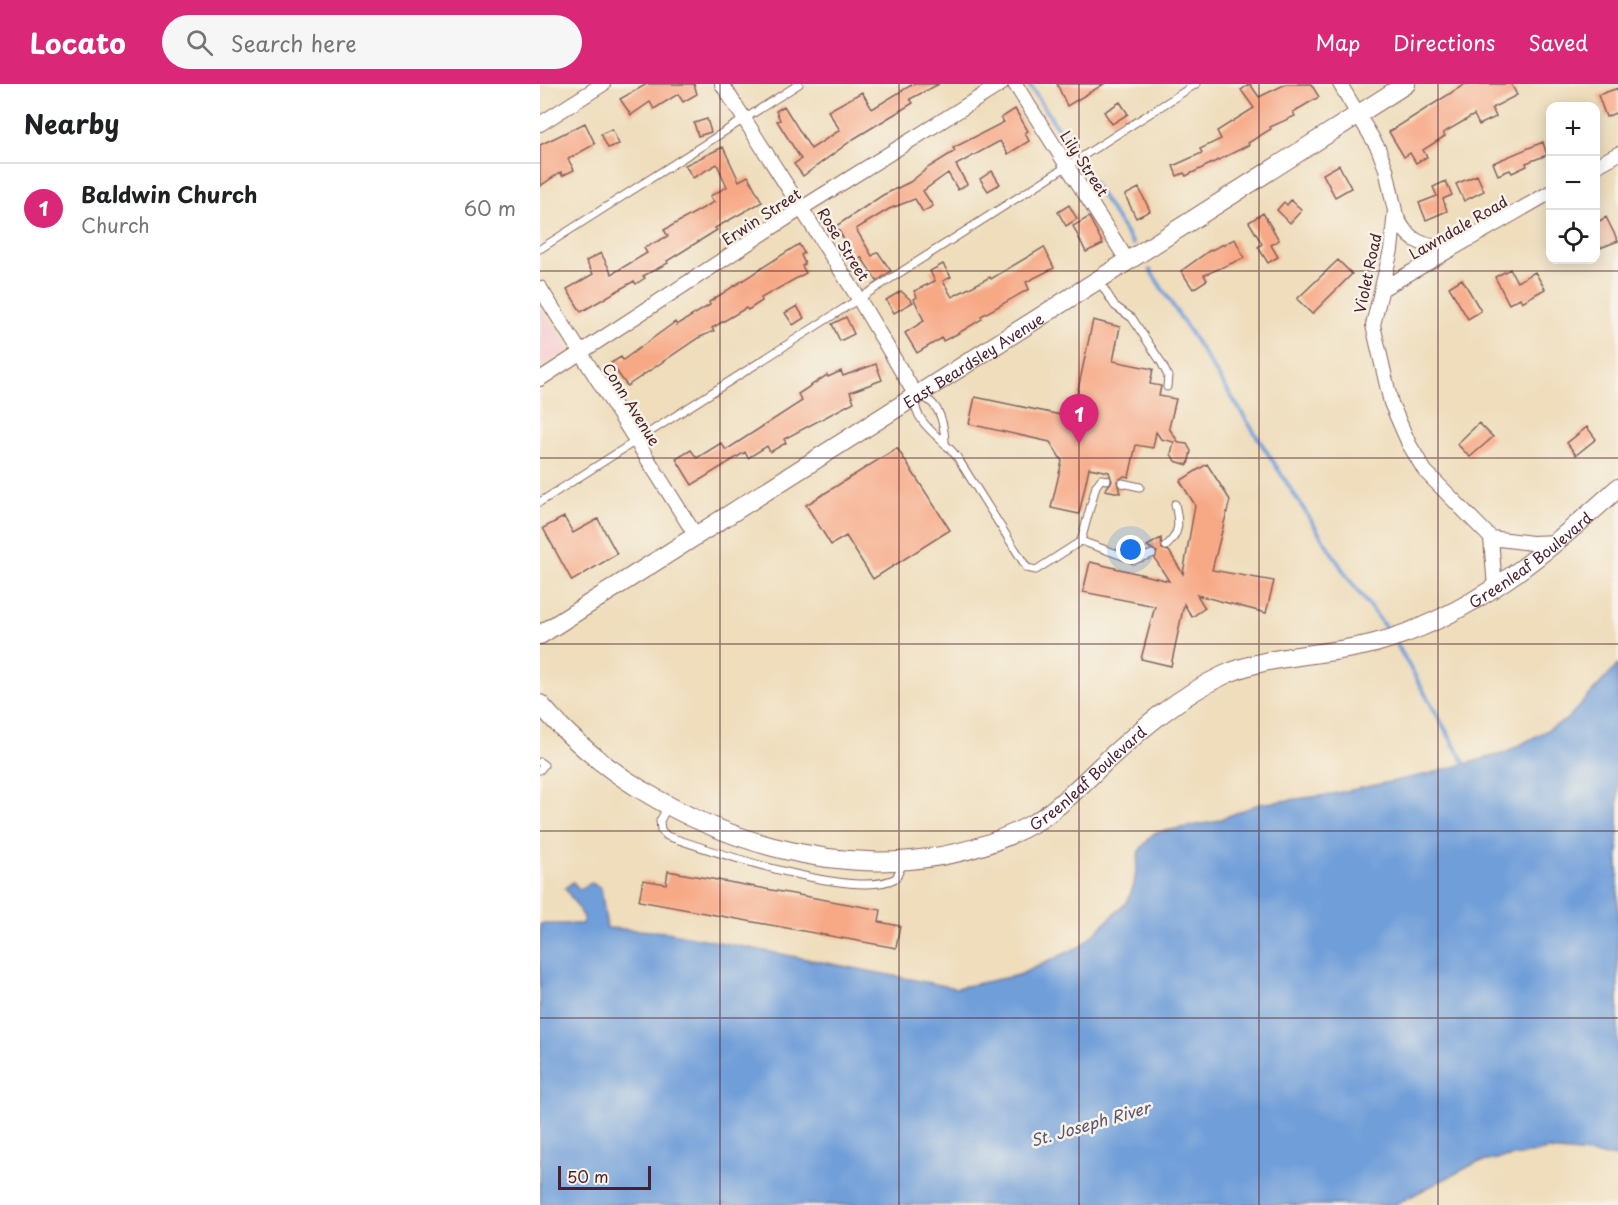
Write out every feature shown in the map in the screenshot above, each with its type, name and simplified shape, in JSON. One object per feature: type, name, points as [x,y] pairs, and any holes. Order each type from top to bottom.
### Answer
[{"type":"street","points":[[540,124],[603,84]]},
{"type":"street","name":"Rose Street","points":[[722,84],[859,299],[915,394]]},
{"type":"street","name":"Erwin Street","points":[[540,379],[802,208],[1001,84]]},
{"type":"street","name":"Lily Street","points":[[1015,84],[1127,260]]},
{"type":"street","name":"Violet Road","points":[[1340,84],[1359,114],[1386,169],[1395,212],[1391,250],[1373,325],[1391,403],[1409,444],[1425,471],[1491,538]]},
{"type":"street","name":"East Beardsley Avenue","points":[[540,635],[915,394],[1406,84]]},
{"type":"street","points":[[1600,164],[1618,154]]},
{"type":"street","name":"Lawndale Road","points":[[1382,289],[1546,195]]},
{"type":"street","points":[[1395,212],[1401,227],[1413,240],[1431,248],[1455,248]]},
{"type":"street","name":"Conn Avenue","points":[[540,288],[696,536]]},
{"type":"street","name":"Greenleaf Boulevard","points":[[540,704],[559,726],[607,766],[668,806],[722,831],[776,849],[844,860],[904,860],[949,853],[999,839],[1041,819],[1129,740],[1174,705],[1224,675],[1251,666],[1377,643],[1447,615],[1495,588],[1559,542],[1618,488]]},
{"type":"street","points":[[1495,588],[1491,538],[1532,543],[1559,542]]},
{"type":"lane","points":[[540,249],[799,84]]},
{"type":"lane","points":[[540,502],[1196,84]]},
{"type":"lane","points":[[1098,279],[1115,306],[1132,318],[1161,362],[1168,376],[1167,387]]},
{"type":"lane","points":[[945,441],[944,421],[929,399],[915,394],[915,408],[927,429],[945,441],[1027,568],[1036,570],[1081,541],[1096,486],[1101,479],[1107,480]]},
{"type":"lane","points":[[1122,483],[1140,487]]},
{"type":"lane","points":[[1166,546],[1180,527],[1175,504]]},
{"type":"lane","points":[[1081,541],[1134,560],[1152,554]]},
{"type":"lane","points":[[540,762],[544,765],[540,770]]},
{"type":"lane","points":[[668,806],[660,821],[661,830],[667,836],[766,869],[878,885],[896,878],[904,860]]},
{"type":"shaded area","points":[[540,305],[568,350],[540,367]]},
{"type":"water","name":"St. Joseph River","points":[[1618,665],[1618,1157],[1548,1150],[1476,1163],[1394,1205],[540,1205],[540,924],[582,924],[584,917],[565,888],[573,882],[579,889],[592,883],[601,888],[607,928],[667,932],[956,988],[1019,975],[1081,946],[1127,902],[1134,885],[1139,851],[1154,833],[1213,822],[1259,804],[1327,795],[1428,774],[1505,753],[1566,720]]},
{"type":"building","points":[[647,84],[694,84],[697,94],[683,102],[678,94],[654,109],[650,102],[631,115],[620,99]]},
{"type":"building","points":[[913,84],[939,84],[910,99],[913,103],[855,138],[803,176],[794,164],[801,159],[777,121],[780,120],[776,111],[784,106],[811,149],[840,130],[828,111],[862,92],[872,109]]},
{"type":"building","points":[[1057,84],[1104,84],[1067,106]]},
{"type":"building","points":[[1250,84],[1259,97],[1286,84],[1311,84],[1319,97],[1293,112],[1295,116],[1270,127],[1271,129],[1248,143],[1249,145],[1186,176],[1184,173],[1177,176],[1173,166],[1202,153],[1200,149],[1221,139],[1217,131],[1254,108],[1241,90]]},
{"type":"building","points":[[1465,84],[1511,84],[1517,95],[1492,108],[1496,117],[1479,125],[1474,115],[1443,133],[1445,136],[1423,150],[1427,157],[1416,163],[1410,153],[1404,157],[1389,132]]},
{"type":"building","points":[[1618,88],[1618,112],[1606,117],[1598,95]]},
{"type":"building","points":[[1120,102],[1128,114],[1112,124],[1104,112]]},
{"type":"building","points":[[1015,109],[1028,131],[1025,133],[1029,141],[1008,154],[1000,141],[956,165],[967,184],[958,190],[948,173],[923,191],[933,206],[923,212],[915,199],[889,209],[856,229],[872,256],[878,252],[891,271],[877,281],[861,257],[856,260],[836,226],[883,195],[910,182],[955,151],[953,148],[1004,122],[1001,118]]},
{"type":"building","points":[[707,119],[711,132],[698,136],[694,123]]},
{"type":"building","points":[[585,123],[595,144],[568,159],[574,170],[562,176],[561,172],[540,186],[540,145]]},
{"type":"building","points":[[612,129],[619,144],[608,148],[601,134]]},
{"type":"building","points":[[1543,142],[1546,155],[1526,163],[1527,166],[1512,173],[1510,170],[1498,175],[1493,163]]},
{"type":"building","points":[[723,147],[739,181],[748,176],[762,202],[715,228],[717,230],[667,261],[668,263],[643,276],[645,278],[636,284],[634,281],[581,312],[567,289],[593,274],[586,261],[601,253],[612,274],[647,253],[644,248],[668,236],[664,230],[714,202],[710,196],[727,187],[717,164],[693,178],[685,165]]},
{"type":"building","points":[[1339,165],[1351,188],[1335,197],[1323,174]]},
{"type":"building","points":[[992,171],[1000,184],[988,191],[980,179]]},
{"type":"building","points":[[1477,175],[1484,191],[1464,201],[1456,184]]},
{"type":"building","points":[[1446,181],[1452,195],[1443,199],[1447,211],[1426,220],[1419,203],[1437,196],[1433,187]]},
{"type":"building","points":[[1139,188],[1150,211],[1136,218],[1125,195]]},
{"type":"building","points":[[1291,200],[1302,210],[1290,223],[1277,210],[1284,202],[1287,205]]},
{"type":"building","points":[[1069,205],[1077,219],[1066,226],[1058,212]]},
{"type":"building","points":[[1263,213],[1279,240],[1271,245],[1278,257],[1268,263],[1258,247],[1262,244],[1249,222]]},
{"type":"building","points":[[1089,217],[1103,244],[1086,252],[1073,226]]},
{"type":"building","points":[[1606,217],[1618,241],[1600,248],[1600,221]]},
{"type":"building","points":[[1235,239],[1244,258],[1204,275],[1207,280],[1193,289],[1181,271],[1209,251]]},
{"type":"building","points":[[799,244],[804,253],[801,255],[805,264],[802,266],[806,273],[761,298],[762,301],[748,310],[746,308],[712,328],[714,331],[698,338],[627,386],[611,363],[621,357],[623,360],[675,322],[677,325],[710,305],[709,302]]},
{"type":"building","points":[[1044,247],[1054,268],[1026,282],[1029,289],[981,316],[982,319],[957,334],[943,341],[942,338],[917,353],[905,333],[924,321],[914,299],[917,297],[914,291],[935,281],[930,271],[943,264],[951,277],[943,281],[952,297],[990,277],[991,279]]},
{"type":"building","points":[[1338,260],[1352,274],[1312,314],[1297,299]]},
{"type":"building","points":[[1510,269],[1517,282],[1535,272],[1545,289],[1522,302],[1520,298],[1509,304],[1495,277]]},
{"type":"building","points":[[1462,279],[1481,311],[1468,319],[1449,287]]},
{"type":"building","points":[[901,291],[913,302],[894,313],[886,300]]},
{"type":"building","points":[[797,306],[804,318],[793,325],[785,313]]},
{"type":"building","points":[[846,317],[854,334],[840,341],[832,324]]},
{"type":"building","points":[[1093,320],[1120,327],[1113,361],[1153,369],[1150,384],[1161,386],[1159,396],[1176,399],[1169,428],[1179,443],[1187,444],[1191,451],[1188,465],[1175,461],[1171,454],[1174,442],[1161,439],[1156,432],[1153,448],[1136,445],[1129,477],[1124,476],[1117,481],[1120,493],[1105,490],[1112,481],[1109,472],[1089,468],[1079,514],[1051,508],[1062,461],[1050,442],[969,424],[975,397],[1061,415],[1062,409],[1068,406],[1074,408]]},
{"type":"building","points":[[876,364],[882,380],[850,392],[854,402],[784,439],[786,443],[770,452],[767,446],[748,458],[745,452],[692,485],[676,459],[691,450],[697,458],[721,443],[726,450],[802,401],[798,394],[827,375],[828,377],[841,371],[843,376]]},
{"type":"building","points":[[1479,423],[1493,437],[1470,457],[1457,444]]},
{"type":"building","points":[[1587,427],[1596,439],[1576,455],[1567,443]]},
{"type":"building","points":[[897,448],[950,530],[873,579],[846,536],[831,545],[806,505]]},
{"type":"building","points":[[1207,464],[1230,500],[1212,570],[1274,581],[1266,613],[1197,595],[1205,608],[1192,617],[1184,604],[1171,666],[1141,659],[1155,606],[1083,592],[1090,562],[1169,581],[1155,559],[1157,552],[1147,546],[1161,538],[1162,549],[1169,551],[1183,574],[1195,505],[1180,481]]},
{"type":"building","points":[[564,517],[573,533],[598,519],[617,554],[572,581],[543,528]]},
{"type":"building","points":[[668,871],[881,910],[879,922],[900,926],[896,948],[639,901],[643,880],[666,884]]},
{"type":"waterway","points":[[1029,84],[1133,244]]},
{"type":"waterway","points":[[1150,270],[1348,578],[1389,632]]},
{"type":"waterway","points":[[1395,641],[1465,764]]},
{"type":"place","name":"Baldwin Church","points":[[1079,444]]}]
